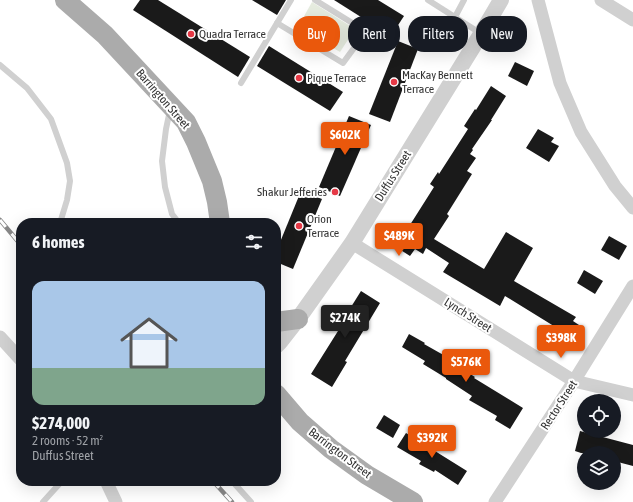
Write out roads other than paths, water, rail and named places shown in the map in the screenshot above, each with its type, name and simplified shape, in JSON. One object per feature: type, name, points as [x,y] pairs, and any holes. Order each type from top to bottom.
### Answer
[{"type":"main road","name":"Barrington Street","points":[[64,0],[105,35],[186,122],[212,181],[219,218]]},
{"type":"main road","points":[[281,321],[298,319]]},
{"type":"main road","name":"Barrington Street","points":[[281,400],[300,422],[331,449],[367,475],[413,502]]},
{"type":"street","name":"Duffus Street","points":[[492,16],[501,0]]},
{"type":"street","points":[[538,0],[560,83],[581,132],[615,186],[633,208]]},
{"type":"street","points":[[601,0],[633,20]]},
{"type":"street","name":"Duffus Street","points":[[281,341],[352,242],[476,44]]},
{"type":"street","name":"Lynch Street","points":[[352,242],[574,382],[633,395]]},
{"type":"street","name":"Rector Street","points":[[495,502],[574,382],[633,286]]},
{"type":"street","points":[[0,336],[16,354]]},
{"type":"street","points":[[108,486],[116,502]]},
{"type":"lane","points":[[241,83],[290,0]]},
{"type":"lane","points":[[315,0],[348,20]]},
{"type":"lane","points":[[428,0],[453,16]]},
{"type":"lane","points":[[456,16],[464,0]]},
{"type":"lane","points":[[277,23],[343,63],[351,52]]},
{"type":"lane","points":[[0,65],[27,88],[51,119],[67,163],[70,181],[68,200],[62,218]]},
{"type":"lane","points":[[171,107],[166,129],[162,161],[165,187],[172,214],[175,218]]},
{"type":"lane","points":[[43,502],[57,486]]},
{"type":"lane","points":[[237,486],[251,502]]},
{"type":"railway","points":[[0,220],[16,239]]},
{"type":"railway","points":[[218,486],[232,502]]},
{"type":"place","name":"Quadra Terrace","points":[[191,34]]},
{"type":"place","name":"Pique Terrace","points":[[299,78]]},
{"type":"place","name":"MacKay Bennett Terrace","points":[[394,82]]},
{"type":"place","name":"Shakur Jefferies","points":[[335,192]]},
{"type":"place","name":"Orion Terrace","points":[[299,226]]}]
